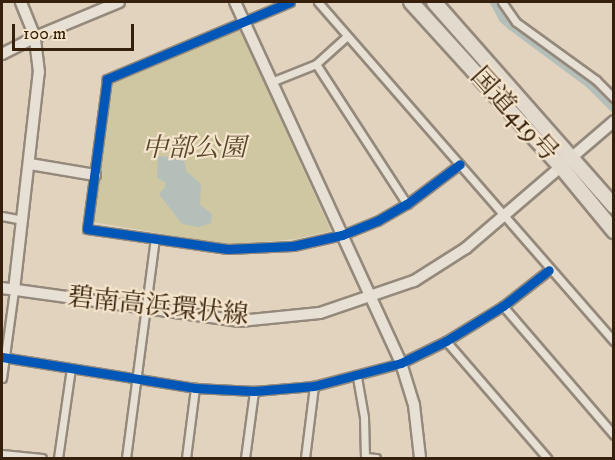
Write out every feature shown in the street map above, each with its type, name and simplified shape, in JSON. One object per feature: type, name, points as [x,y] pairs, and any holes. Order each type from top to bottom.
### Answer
[{"type":"highway","name":"国道419号","points":[[411,2],[562,168],[614,231]]},
{"type":"highway","name":"国道419号","points":[[434,2],[614,206]]},
{"type":"street","points":[[2,378],[30,164],[39,72],[35,37],[21,2]]},
{"type":"street","points":[[2,54],[35,37],[119,2]]},
{"type":"street","points":[[235,2],[401,363],[414,405],[420,459]]},
{"type":"street","points":[[290,2],[107,80],[87,229],[240,249],[293,246],[342,235],[377,221],[407,204],[460,164]]},
{"type":"street","points":[[318,2],[614,342]]},
{"type":"street","points":[[502,2],[516,22],[588,74],[614,98]]},
{"type":"street","points":[[272,82],[316,64],[347,36]]},
{"type":"street","points":[[316,64],[407,204]]},
{"type":"street","name":"碧南高浜環状線","points":[[2,288],[240,321],[320,313],[370,298],[414,281],[466,248],[562,168],[614,121]]},
{"type":"street","points":[[30,164],[95,175]]},
{"type":"street","points":[[2,216],[23,220]]},
{"type":"street","points":[[126,459],[155,239]]},
{"type":"street","points":[[3,357],[195,388],[254,391],[314,386],[357,377],[401,363],[446,341],[503,306],[549,270]]},
{"type":"street","points":[[503,306],[614,435]]},
{"type":"street","points":[[446,341],[547,459]]},
{"type":"street","points":[[58,459],[71,368]]},
{"type":"street","points":[[357,377],[364,417],[365,458],[376,459]]},
{"type":"street","points":[[305,459],[314,386]]},
{"type":"street","points":[[186,459],[195,388]]},
{"type":"street","points":[[246,459],[254,391]]},
{"type":"street","points":[[534,459],[541,452]]},
{"type":"street","points":[[2,454],[42,459]]},
{"type":"green space","name":"中部公園","points":[[239,28],[331,231],[295,239],[229,245],[93,222],[113,82]]},
{"type":"shaded area","points":[[183,153],[186,171],[201,184],[200,205],[212,214],[211,223],[199,227],[182,224],[159,194],[165,187],[165,182],[157,178],[158,156],[169,157]]},
{"type":"waterway","points":[[494,2],[503,19],[589,84],[614,109]]},
{"type":"cycle path","points":[[290,2],[107,79],[87,229],[228,249],[293,246],[342,235],[377,221],[407,204],[460,164]]},
{"type":"cycle path","points":[[2,357],[195,388],[254,391],[314,386],[401,363],[446,341],[503,306],[549,270]]}]
